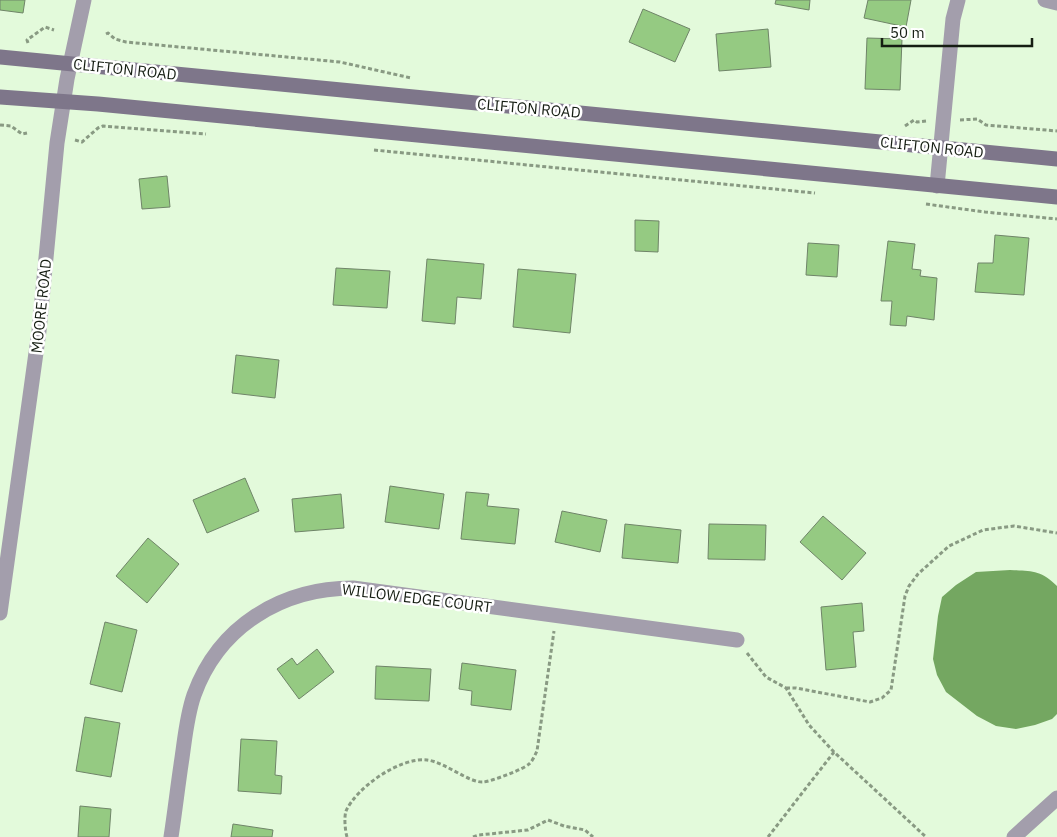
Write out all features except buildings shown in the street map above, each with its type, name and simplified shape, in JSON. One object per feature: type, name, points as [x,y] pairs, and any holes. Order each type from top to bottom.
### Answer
[{"type":"main road","name":"CLIFTON ROAD","points":[[0,57],[1057,160]]},
{"type":"main road","points":[[0,97],[64,101],[1057,197]]},
{"type":"street","name":"MOORE ROAD","points":[[0,613],[39,331],[57,143],[70,63],[84,0]]},
{"type":"street","points":[[938,186],[953,19],[958,0]]},
{"type":"street","points":[[1045,0],[1057,3]]},
{"type":"street","name":"WILLOW EDGE COURT","points":[[171,837],[190,709],[199,682],[214,657],[232,635],[251,618],[276,603],[314,591],[353,588],[737,640]]},
{"type":"street","points":[[1014,837],[1057,798]]},
{"type":"path","points":[[27,40],[45,28],[54,30]]},
{"type":"path","points":[[106,34],[108,33],[115,39],[126,42],[340,62],[414,78]]},
{"type":"path","points":[[898,126],[907,125],[914,120],[917,122],[977,119],[986,125],[1057,132]]},
{"type":"path","points":[[96,122],[98,128]]},
{"type":"path","points":[[0,125],[11,126],[22,134],[27,134]]},
{"type":"path","points":[[75,140],[82,142],[98,128],[114,126],[207,134]]},
{"type":"path","points":[[364,149],[825,194]]},
{"type":"path","points":[[923,203],[985,212],[1057,219]]},
{"type":"path","points":[[737,640],[766,677],[786,688],[796,688],[870,702],[882,698],[891,690],[905,596],[909,586],[918,574],[949,546],[983,530],[1014,526],[1057,534]]},
{"type":"path","points":[[347,837],[345,813],[353,798],[401,763],[428,760],[451,767],[464,776],[481,783],[496,780],[529,764],[537,751],[557,616]]},
{"type":"path","points":[[786,688],[809,725],[834,752],[926,837]]},
{"type":"path","points":[[768,837],[834,752]]},
{"type":"path","points":[[473,837],[528,830],[548,820],[564,826],[585,830],[593,837]]},
{"type":"shaded area","points":[[1010,570],[1041,574],[1057,586],[1057,714],[1052,719],[1016,729],[996,726],[977,716],[946,692],[937,675],[933,659],[942,597],[976,572]]}]
